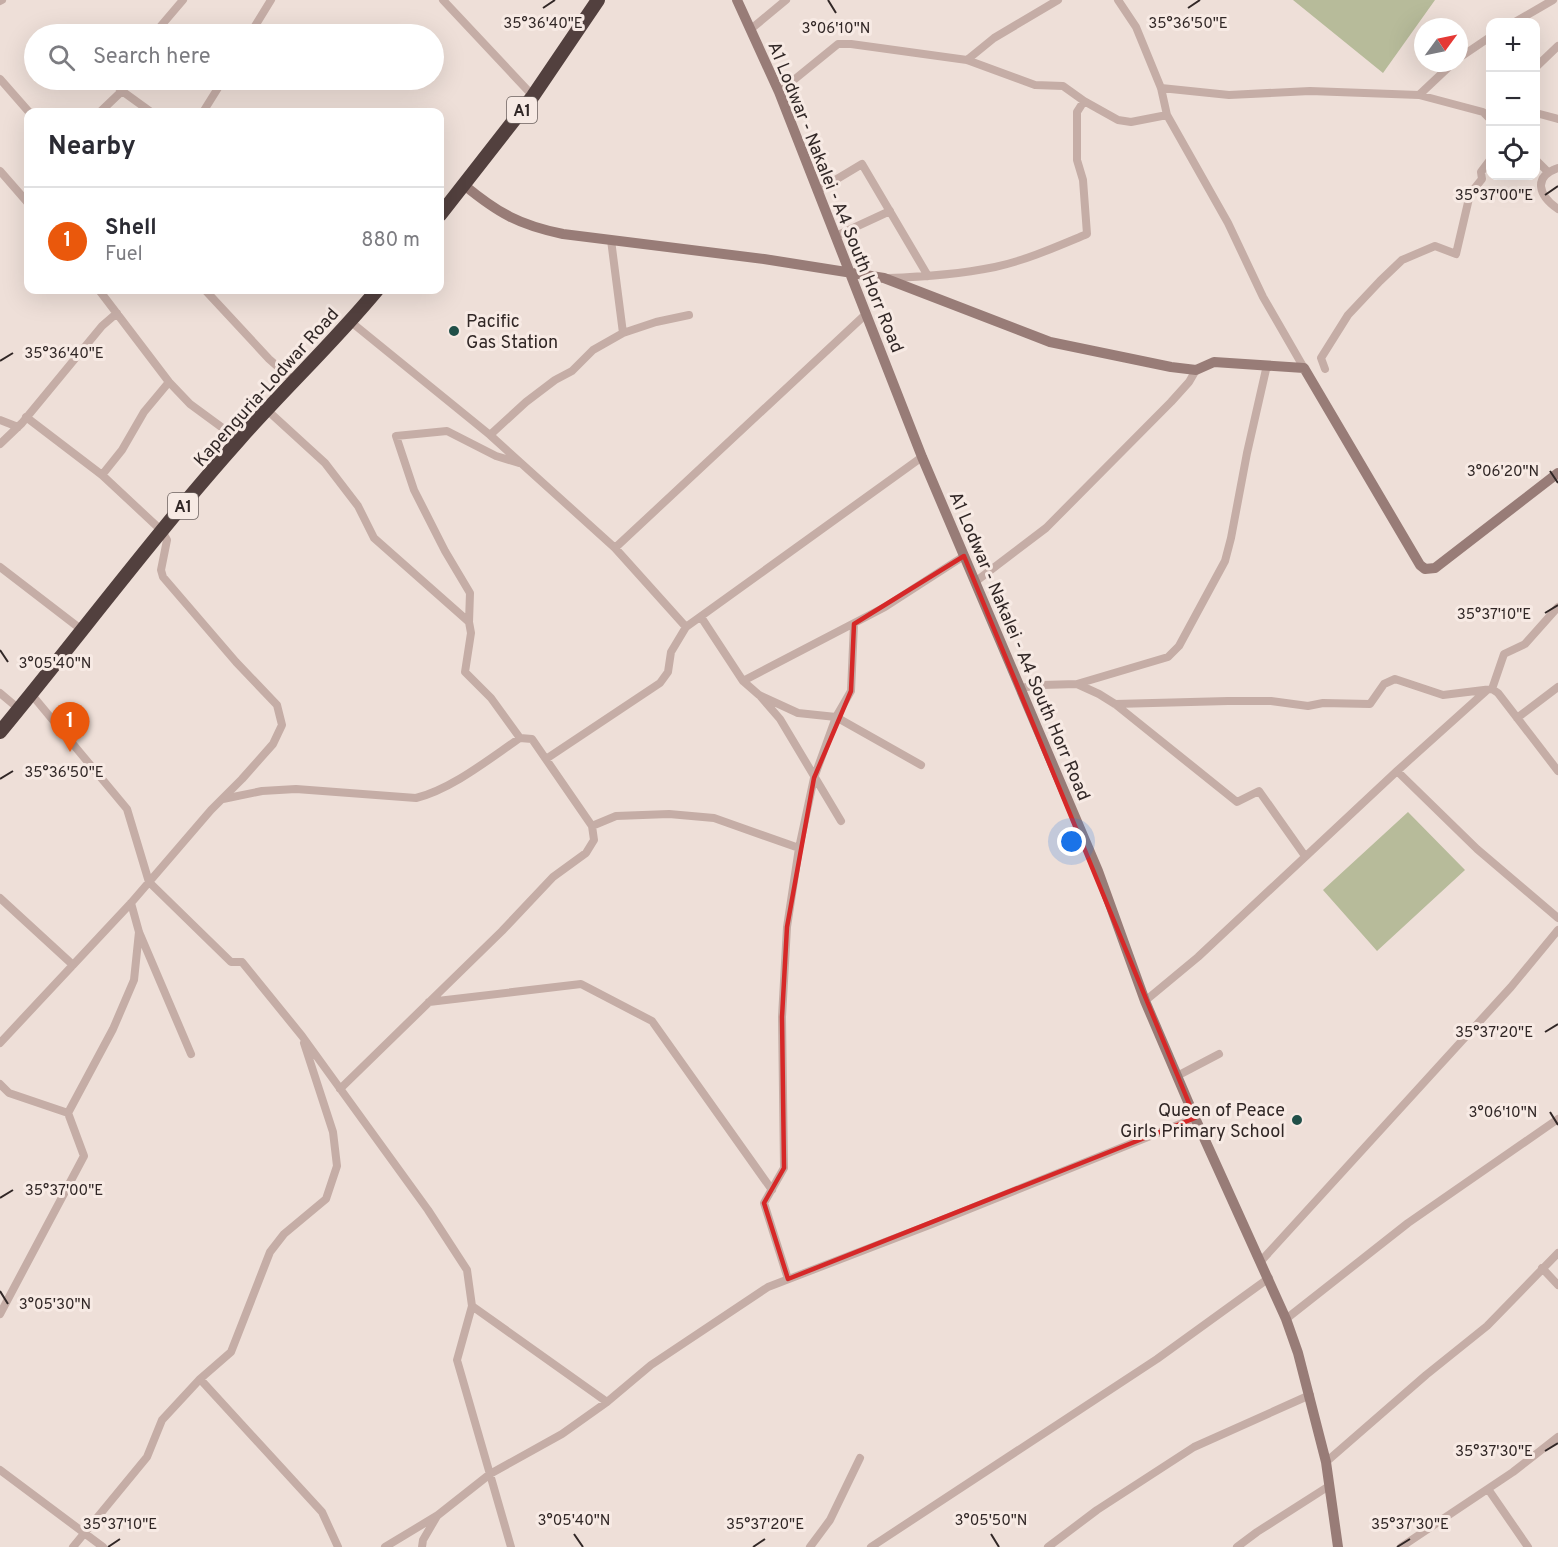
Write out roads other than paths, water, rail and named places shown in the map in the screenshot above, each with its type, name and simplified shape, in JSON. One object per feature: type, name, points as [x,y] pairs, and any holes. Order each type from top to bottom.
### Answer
[{"type":"highway","name":"A1","points":[[444,210],[532,96],[598,0]]},
{"type":"highway","name":"Kapenguria-Lodwar Road","points":[[0,732],[162,531],[239,440],[351,322],[374,294]]},
{"type":"main road","name":"A1 Lodwar - Nakalei - A4 South Horr Road","points":[[737,0],[778,92],[922,457],[1098,871],[1144,1001],[1286,1319],[1310,1395],[1326,1462],[1338,1547]]},
{"type":"main road","points":[[464,185],[507,216],[534,228],[764,259],[884,278],[1050,342],[1196,370],[1214,362],[1304,368],[1409,547],[1425,569],[1435,567],[1558,473]]},
{"type":"street","points":[[163,24],[183,0]]},
{"type":"street","points":[[256,24],[271,0]]},
{"type":"street","points":[[443,0],[532,96]]},
{"type":"street","points":[[751,29],[786,0]]},
{"type":"street","points":[[967,60],[994,38],[1058,0]]},
{"type":"street","points":[[1118,0],[1136,27],[1161,88],[1167,115],[1228,224],[1263,297],[1304,368]]},
{"type":"street","points":[[1522,18],[1553,0]]},
{"type":"street","points":[[1468,52],[1486,40]]},
{"type":"street","points":[[778,92],[838,44],[850,44],[967,60],[1035,85],[1063,86],[1118,120],[1131,122],[1167,115]]},
{"type":"street","points":[[1540,62],[1558,46]]},
{"type":"street","points":[[1419,95],[1443,72]]},
{"type":"street","points":[[0,79],[25,108]]},
{"type":"street","points":[[1161,88],[1181,89],[1210,95],[1238,96],[1310,92],[1419,95],[1486,115]]},
{"type":"street","points":[[206,108],[217,90]]},
{"type":"street","points":[[104,108],[122,91],[145,108]]},
{"type":"street","points":[[884,278],[928,276],[997,267],[1087,234],[1083,180],[1077,160],[1077,112],[1084,100]]},
{"type":"street","points":[[1540,114],[1558,119]]},
{"type":"street","points":[[817,191],[862,164],[928,276]]},
{"type":"street","points":[[1540,164],[1548,172]]},
{"type":"street","points":[[1325,369],[1321,358],[1348,315],[1402,260],[1435,246],[1456,255],[1470,194],[1482,179],[1481,172],[1486,166]]},
{"type":"street","points":[[1558,168],[1548,172],[1540,186],[1544,196],[1558,209]]},
{"type":"street","points":[[0,171],[24,198]]},
{"type":"street","points":[[836,236],[890,212]]},
{"type":"street","points":[[611,240],[623,333]]},
{"type":"street","points":[[102,294],[169,382],[190,404],[239,440]]},
{"type":"street","points":[[209,294],[268,359],[294,381]]},
{"type":"street","points":[[0,444],[18,427],[102,326],[117,313]]},
{"type":"street","points":[[615,548],[866,314]]},
{"type":"street","points":[[490,435],[526,402],[555,380],[572,371],[593,350],[623,333],[656,322],[689,315]]},
{"type":"street","points":[[351,322],[490,435],[615,548],[686,627]]},
{"type":"street","points":[[1020,688],[1077,684],[1168,657],[1179,646],[1225,561],[1268,365]]},
{"type":"street","points":[[975,582],[1046,528],[1171,402],[1189,382],[1196,370]]},
{"type":"street","points":[[102,475],[122,450],[144,412],[169,382]]},
{"type":"street","points":[[267,410],[325,463],[358,506],[374,538],[469,622]]},
{"type":"street","points":[[0,1043],[131,903],[273,744],[282,725],[277,705],[236,663],[163,578],[161,570],[167,540],[162,531],[102,475],[26,417]]},
{"type":"street","points":[[0,420],[18,427]]},
{"type":"street","points":[[520,738],[491,698],[465,672],[471,633],[470,592],[445,551],[414,489],[396,436],[447,431],[496,456],[522,464]]},
{"type":"street","points":[[546,759],[660,683],[668,672],[671,652],[686,627],[922,457]]},
{"type":"street","points":[[743,681],[895,601],[964,555]]},
{"type":"street","points":[[0,567],[82,630]]},
{"type":"street","points":[[1490,690],[1504,654],[1525,644],[1558,607]]},
{"type":"street","points":[[701,617],[743,681],[780,719],[841,821]]},
{"type":"street","points":[[788,1279],[764,1203],[784,1168],[782,1017],[787,927],[799,848],[814,778],[836,717],[851,692],[854,624]]},
{"type":"street","points":[[1115,704],[1250,701],[1271,701],[1308,706],[1323,703],[1370,704],[1384,684],[1395,679],[1443,695],[1490,690],[1498,693],[1558,771]]},
{"type":"street","points":[[1077,684],[1115,704],[1237,802],[1259,791],[1305,856]]},
{"type":"street","points":[[1517,718],[1558,687]]},
{"type":"street","points":[[1144,1001],[1198,957],[1481,693],[1490,690]]},
{"type":"street","points":[[0,693],[19,709]]},
{"type":"street","points":[[32,695],[127,809],[149,882],[231,962],[242,962],[302,1036],[428,1210],[467,1270],[472,1306],[457,1360],[511,1547]]},
{"type":"street","points":[[759,695],[798,713],[836,717],[921,765]]},
{"type":"street","points":[[222,799],[262,791],[296,789],[416,798],[444,788],[520,738],[532,739],[592,826],[594,840],[586,853],[553,877],[502,931],[340,1089]]},
{"type":"street","points":[[1396,771],[1477,849],[1558,918]]},
{"type":"street","points":[[592,826],[616,816],[669,814],[714,819],[799,848]]},
{"type":"street","points":[[0,898],[73,966]]},
{"type":"street","points":[[131,903],[139,932],[191,1054]]},
{"type":"street","points":[[1261,1261],[1511,987],[1558,930]]},
{"type":"street","points":[[0,1314],[84,1156],[68,1113],[108,1039],[134,980],[139,932]]},
{"type":"street","points":[[429,1002],[580,984],[652,1021],[772,1190]]},
{"type":"street","points":[[73,1547],[147,1457],[162,1420],[200,1379],[231,1352],[270,1252],[284,1234],[326,1199],[337,1166],[333,1132],[302,1036]]},
{"type":"street","points":[[1177,1076],[1219,1054]]},
{"type":"street","points":[[0,1084],[9,1093],[68,1113]]},
{"type":"street","points":[[385,1547],[438,1515],[489,1474],[562,1434],[607,1402],[651,1365],[768,1287],[1195,1118]]},
{"type":"street","points":[[1286,1319],[1408,1223],[1558,1119]]},
{"type":"street","points":[[1326,1462],[1426,1375],[1487,1326],[1558,1253]]},
{"type":"street","points":[[1542,1268],[1558,1286]]},
{"type":"street","points":[[871,1547],[1157,1359],[1269,1278]]},
{"type":"street","points":[[472,1306],[607,1402]]},
{"type":"street","points":[[200,1379],[322,1512],[338,1547]]},
{"type":"street","points":[[1048,1547],[1097,1510],[1194,1447],[1310,1395]]},
{"type":"street","points":[[1401,1547],[1488,1489],[1558,1437]]},
{"type":"street","points":[[810,1547],[830,1520],[860,1458]]},
{"type":"street","points":[[0,1470],[104,1547]]},
{"type":"street","points":[[1237,1547],[1329,1486]]},
{"type":"street","points":[[1488,1489],[1528,1547]]},
{"type":"street","points":[[422,1547],[423,1540],[438,1515]]},
{"type":"place","name":"Pacific Gas Station","points":[[454,331]]},
{"type":"place","name":"Shell","points":[[70,752]]},
{"type":"place","name":"Queen of Peace Girls Primary School","points":[[1297,1120]]}]
